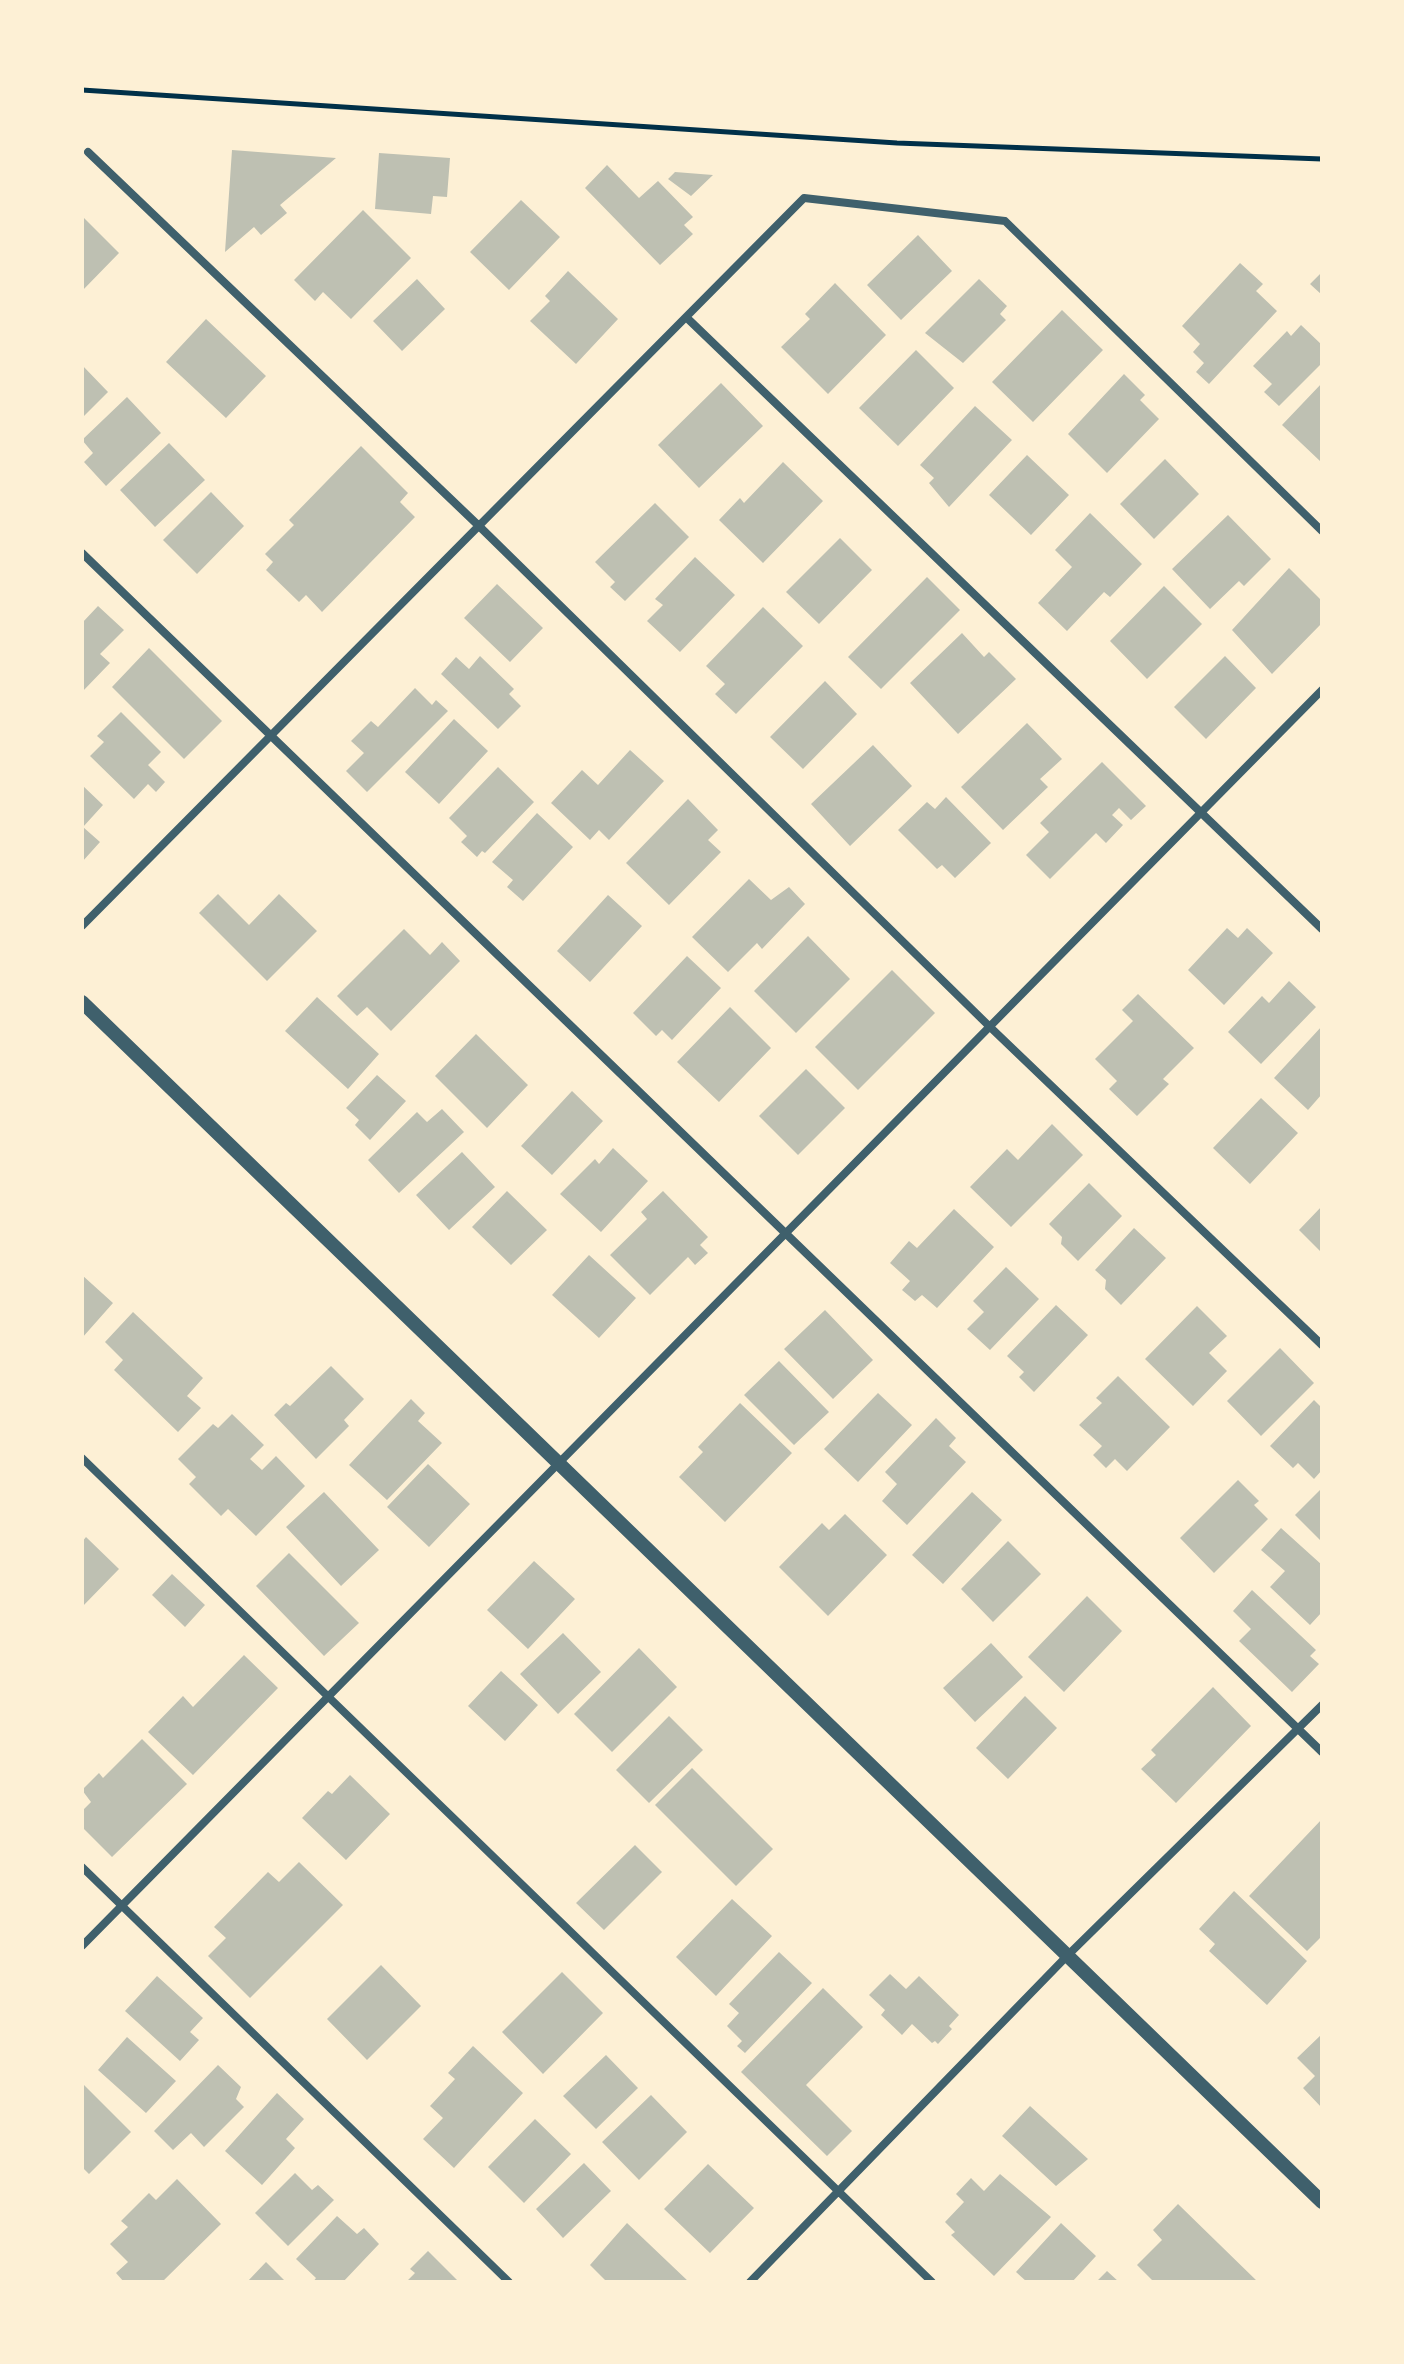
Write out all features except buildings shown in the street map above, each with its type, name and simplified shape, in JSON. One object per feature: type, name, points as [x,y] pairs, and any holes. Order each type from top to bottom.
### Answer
[{"type":"street","points":[[88,152],[480,527],[989,1026],[1322,1345]]},
{"type":"street","points":[[82,926],[804,198],[1005,221],[1322,531]]},
{"type":"street","points":[[686,317],[1322,929]]},
{"type":"street","points":[[82,553],[1322,1752]]},
{"type":"street","points":[[82,1946],[325,1696],[989,1026],[1204,814],[1322,690]]},
{"type":"street","points":[[82,1002],[1322,2202]]},
{"type":"street","points":[[82,1458],[932,2282]]},
{"type":"street","points":[[750,2282],[1067,1956],[1322,1705]]},
{"type":"street","points":[[82,1867],[509,2282]]},
{"type":"path","points":[[82,90],[897,143],[1322,159]]}]
